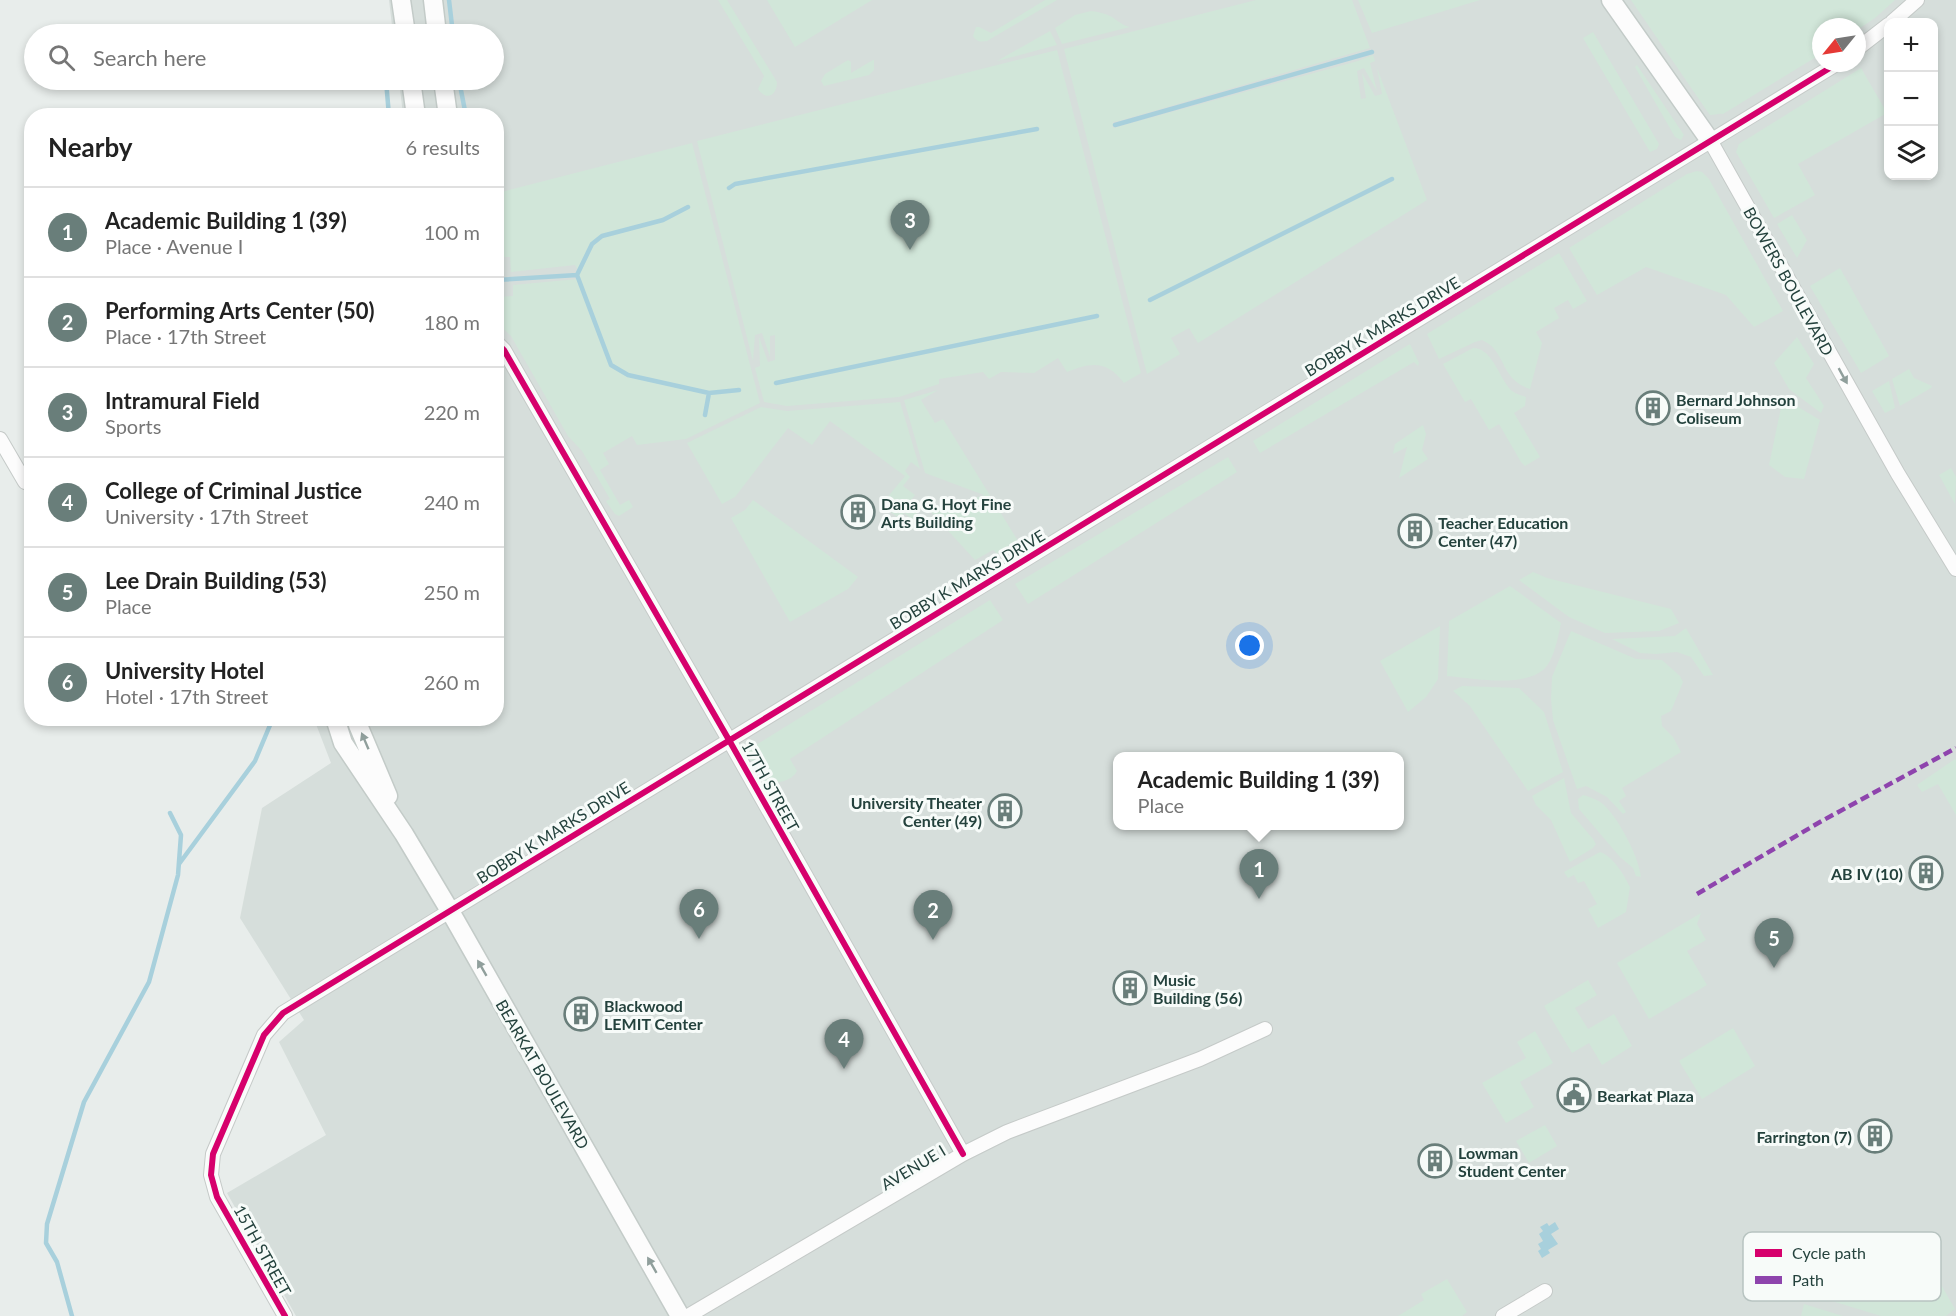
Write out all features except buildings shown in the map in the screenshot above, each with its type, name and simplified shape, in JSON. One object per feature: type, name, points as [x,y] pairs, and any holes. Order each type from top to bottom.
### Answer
[{"type":"street","points":[[401,0],[405,24]]},
{"type":"street","points":[[433,0],[436,24]]},
{"type":"street","name":"BOWERS BOULEVARD","points":[[1611,0],[1711,142],[1894,466],[1956,569]]},
{"type":"street","points":[[1897,18],[1917,0]]},
{"type":"street","points":[[1866,42],[1884,29]]},
{"type":"street","name":"BOBBY K MARKS DRIVE","points":[[217,1197],[211,1175],[213,1154],[264,1035],[283,1013],[1824,72]]},
{"type":"street","points":[[412,90],[415,108]]},
{"type":"street","points":[[444,90],[447,108]]},
{"type":"street","name":"17TH STREET","points":[[504,350],[729,740],[963,1154]]},
{"type":"street","points":[[0,439],[24,480]]},
{"type":"street","name":"BEARKAT BOULEVARD","points":[[338,726],[343,742],[404,834],[450,911],[680,1316]]},
{"type":"street","name":"BEARKAT BOULEVARD","points":[[359,726],[404,834]]},
{"type":"street","name":"AVENUE I","points":[[688,1316],[963,1154],[1007,1132],[1200,1059],[1265,1029]]},
{"type":"street","name":"15TH STREET","points":[[217,1197],[285,1316]]},
{"type":"street","points":[[1503,1316],[1545,1291]]},
{"type":"shaded area","points":[[389,0],[1956,0],[1956,1316],[296,1316],[227,1193],[326,1135],[279,1042],[304,1020],[240,918],[262,808],[331,763],[317,726],[504,726],[504,108],[402,108],[400,90],[504,90],[504,24],[392,24]]},
{"type":"green space","points":[[718,0],[727,0],[777,82],[773,94],[764,95],[758,89],[764,76]]},
{"type":"green space","points":[[767,0],[872,0],[795,47]]},
{"type":"green space","points":[[1045,0],[1057,0],[987,41],[979,41],[973,36],[976,27],[991,33]]},
{"type":"green space","points":[[1256,0],[1352,0],[1370,48],[1113,122],[1113,128],[1373,55],[1375,61],[1370,63],[1377,91],[1364,68],[1357,71],[1361,99],[1366,98],[1362,73],[1375,96],[1382,94],[1377,68],[1427,200],[1198,343],[1189,328],[1171,338],[1180,354],[1147,374],[1064,49]]},
{"type":"green space","points":[[1358,0],[1480,0],[1372,33]]},
{"type":"green space","points":[[1631,0],[1895,0],[1866,24],[1866,18],[1812,18],[1812,60],[1723,114],[1710,115]]},
{"type":"green space","points":[[1091,11],[1112,17],[1130,27],[1062,44],[1055,28],[1075,15]]},
{"type":"green space","points":[[1050,31],[1057,45],[997,61]]},
{"type":"green space","points":[[1593,32],[1659,144],[1657,149],[1650,152],[1583,38]]},
{"type":"green space","points":[[1057,50],[1141,373],[1124,383],[1111,370],[1098,365],[1084,366],[1067,372],[1058,358],[1034,373],[1001,372],[989,379],[983,372],[939,379],[939,384],[899,397],[787,406],[764,402],[755,368],[760,366],[759,337],[768,362],[775,360],[775,335],[770,336],[770,357],[762,333],[755,335],[753,361],[697,141]]},
{"type":"green space","points":[[848,60],[851,62],[851,73],[873,60],[874,70],[869,75],[824,86],[821,81],[825,74]]},
{"type":"green space","points":[[1637,65],[1684,135],[1681,140],[1675,137],[1635,67]]},
{"type":"green space","points":[[1855,72],[1863,72],[1884,108],[1884,115],[1798,164],[1815,195],[1774,218],[1736,152],[1739,144]]},
{"type":"green space","points":[[692,143],[760,403],[686,439],[637,445],[632,436],[603,453],[609,464],[600,470],[620,505],[629,500],[633,507],[619,516],[607,503],[606,501],[610,499],[582,451],[568,436],[511,336],[504,330],[504,297],[513,296],[513,285],[578,279],[579,272],[575,265],[511,272],[510,257],[504,257],[504,191]]},
{"type":"green space","points":[[1702,172],[1709,179],[1783,311],[1754,327],[1726,295],[1646,267],[1597,295],[1569,248],[1687,174]]},
{"type":"green space","points":[[1792,215],[1807,240],[1797,258],[1777,224]]},
{"type":"green space","points":[[1559,253],[1587,301],[1573,309],[1568,300],[1554,308],[1559,318],[1536,332],[1542,343],[1530,389],[1513,379],[1496,351],[1482,340],[1439,359],[1427,334]]},
{"type":"green space","points":[[1840,268],[1889,356],[1861,373],[1810,286]]},
{"type":"green space","points":[[1797,337],[1814,364],[1806,378],[1824,406],[1821,413],[1789,389],[1774,363]]},
{"type":"green space","points":[[1410,344],[1419,363],[1418,366],[1414,362],[1260,453],[1253,441]]},
{"type":"green space","points":[[1473,348],[1486,353],[1507,386],[1517,394],[1526,397],[1525,406],[1514,413],[1540,457],[1525,466],[1499,424],[1489,430],[1471,399],[1465,402],[1443,364]]},
{"type":"green space","points":[[1909,369],[1914,378],[1932,386],[1900,406],[1892,379]]},
{"type":"green space","points":[[1889,381],[1895,408],[1885,413],[1872,391]]},
{"type":"green space","points":[[938,390],[921,400],[935,423],[943,419],[1018,541],[997,554],[993,550],[975,560],[931,512],[984,495],[925,473],[904,400]]},
{"type":"green space","points":[[1783,398],[1820,420],[1804,479],[1785,477],[1769,465]]},
{"type":"green space","points":[[900,402],[920,469],[911,462],[905,471],[910,477],[903,486],[915,495],[907,505],[917,513],[912,519],[904,513],[900,519],[881,505],[905,476],[830,421],[812,445],[788,428],[735,497],[722,504],[687,443],[761,407],[787,411]]},
{"type":"green space","points":[[1423,425],[1426,434],[1422,450],[1428,459],[1399,478],[1407,447],[1393,454],[1395,444]]},
{"type":"green space","points":[[1228,457],[1237,472],[1028,604],[1015,584]]},
{"type":"green space","points":[[1951,468],[1956,477],[1955,504],[1939,475]]},
{"type":"green space","points":[[753,500],[858,577],[848,589],[790,622],[731,518],[745,510]]},
{"type":"green space","points":[[1533,572],[1547,578],[1671,609],[1679,623],[1659,631],[1605,633],[1569,617],[1519,580]]},
{"type":"green space","points":[[1510,586],[1561,623],[1555,648],[1547,666],[1534,676],[1522,679],[1483,680],[1447,676],[1449,621]]},
{"type":"green space","points":[[990,600],[1003,620],[790,759],[797,771],[794,775],[784,781],[767,784],[749,757],[748,753],[751,748]]},
{"type":"green space","points":[[1440,626],[1438,679],[1426,697],[1408,712],[1380,661]]},
{"type":"green space","points":[[1686,628],[1713,675],[1704,676],[1691,657],[1677,652],[1640,653],[1612,639],[1675,636]]},
{"type":"green space","points":[[1571,631],[1636,659],[1662,660],[1680,676],[1683,682],[1671,711],[1661,716],[1662,726],[1673,737],[1681,752],[1622,788],[1626,796],[1619,801],[1626,812],[1623,814],[1607,797],[1586,786],[1577,789],[1553,720],[1552,677]]},
{"type":"green space","points":[[1462,686],[1519,688],[1544,712],[1563,772],[1528,791],[1470,706],[1453,691]]},
{"type":"green space","points":[[1955,759],[1956,815],[1938,784],[1922,792],[1917,785]]},
{"type":"green space","points":[[1564,778],[1571,813],[1596,844],[1570,862],[1551,820],[1536,805],[1532,796]]},
{"type":"green space","points":[[1583,795],[1602,803],[1616,819],[1632,849],[1641,877],[1636,876],[1633,868],[1620,857],[1579,809],[1578,799]]},
{"type":"green space","points":[[1600,852],[1614,862],[1630,887],[1626,912],[1598,928],[1588,909],[1597,904],[1584,881],[1578,883],[1574,875],[1568,878],[1564,872]]},
{"type":"green space","points":[[1701,913],[1697,924],[1706,940],[1687,951],[1707,985],[1649,1019],[1617,963]]},
{"type":"green space","points":[[1588,980],[1597,995],[1575,1008],[1588,1029],[1614,1014],[1632,1046],[1602,1065],[1589,1043],[1572,1053],[1544,1006]]},
{"type":"green space","points":[[1733,1028],[1755,1066],[1702,1099],[1679,1061]]},
{"type":"green space","points":[[1535,1031],[1553,1063],[1520,1082],[1534,1107],[1506,1123],[1482,1083],[1526,1058],[1517,1042]]},
{"type":"green space","points":[[1545,1125],[1557,1146],[1529,1163],[1516,1141]]},
{"type":"green space","points":[[1447,1279],[1467,1312],[1462,1316],[1398,1316],[1424,1300],[1421,1294]]},
{"type":"green space","points":[[1941,1284],[1955,1309],[1946,1316],[1881,1316],[1832,1301],[1941,1301]]},
{"type":"green space","points":[[1804,1304],[1843,1316],[1801,1316]]},
{"type":"water","points":[[1555,1222],[1559,1229],[1551,1234],[1558,1244],[1548,1250],[1550,1253],[1542,1258],[1538,1251],[1541,1249],[1538,1244],[1543,1241],[1539,1234],[1543,1231],[1540,1227],[1547,1223],[1549,1226]]},
{"type":"waterway","points":[[449,0],[452,24]]},
{"type":"waterway","points":[[1115,125],[1372,52]]},
{"type":"waterway","points":[[387,90],[388,108]]},
{"type":"waterway","points":[[461,90],[464,108]]},
{"type":"waterway","points":[[729,188],[735,184],[1037,129]]},
{"type":"waterway","points":[[1150,300],[1392,179]]},
{"type":"waterway","points":[[688,207],[663,220],[602,236],[592,244],[577,275],[611,365],[628,375],[709,393],[739,390]]},
{"type":"waterway","points":[[504,280],[577,275]]},
{"type":"waterway","points":[[776,383],[1097,316]]},
{"type":"waterway","points":[[705,415],[709,393]]},
{"type":"waterway","points":[[179,864],[255,761],[270,726]]},
{"type":"waterway","points":[[72,1316],[57,1262],[46,1243],[47,1224],[84,1102],[149,982],[178,875],[181,835],[170,813]]},
{"type":"marked path","points":[[1697,894],[1820,822],[1956,748]]},
{"type":"cycle path","points":[[285,1316],[217,1197],[211,1175],[213,1154],[264,1035],[283,1013],[1823,72]]},
{"type":"cycle path","points":[[504,350],[729,740],[963,1154]]},
{"type":"place","name":"Intramural Field","points":[[910,250]]},
{"type":"place","name":"Bernard Johnson Coliseum","points":[[1653,408]]},
{"type":"place","name":"Dana G. Hoyt Fine Arts Building","points":[[858,512]]},
{"type":"place","name":"Teacher Education Center (47)","points":[[1415,531]]},
{"type":"place","name":"University Theater Center (49)","points":[[1005,811]]},
{"type":"place","name":"AB IV (10)","points":[[1926,873]]},
{"type":"place","name":"Academic Building 1 (39)","points":[[1259,899]]},
{"type":"place","name":"University Hotel","points":[[699,939]]},
{"type":"place","name":"Performing Arts Center (50)","points":[[933,940]]},
{"type":"place","name":"Lee Drain Building (53)","points":[[1774,968]]},
{"type":"place","name":"Music Building (56)","points":[[1130,988]]},
{"type":"place","name":"Blackwood LEMIT Center","points":[[581,1014]]},
{"type":"place","name":"College of Criminal Justice","points":[[844,1069]]},
{"type":"place","name":"Bearkat Plaza","points":[[1574,1095]]},
{"type":"place","name":"Farrington (7)","points":[[1875,1136]]},
{"type":"place","name":"Lowman Student Center","points":[[1435,1161]]}]
